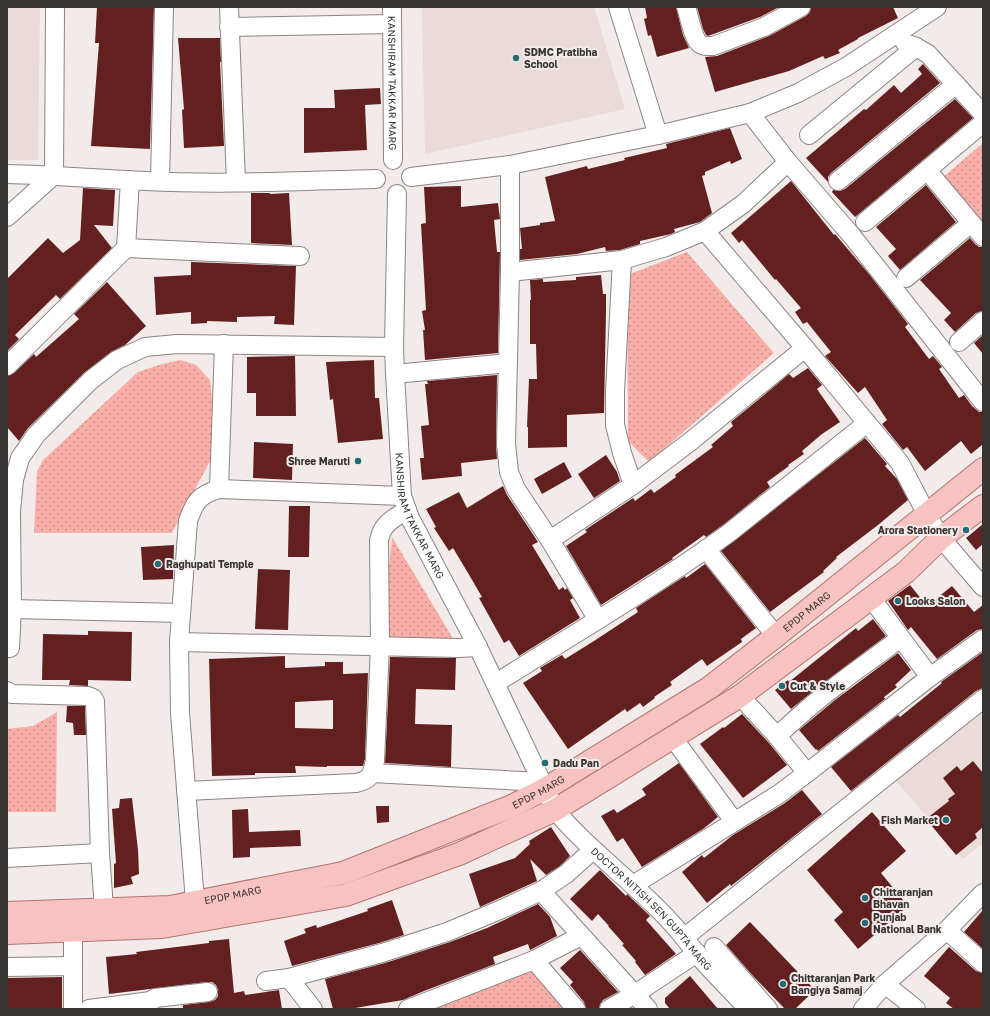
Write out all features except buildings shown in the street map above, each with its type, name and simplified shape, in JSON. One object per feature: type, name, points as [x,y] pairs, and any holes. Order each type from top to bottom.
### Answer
[{"type":"main road","name":"EPDP MARG","points":[[7,913],[162,927],[195,911],[343,873],[512,806],[543,785],[709,688],[983,470]]},
{"type":"main road","name":"EPDP MARG","points":[[7,933],[73,920],[104,910],[170,907],[195,911],[346,895],[459,854],[555,810],[740,696],[906,572],[941,538],[983,506]]},
{"type":"street","points":[[7,217],[54,175],[55,7]]},
{"type":"street","points":[[160,181],[164,7]]},
{"type":"street","points":[[229,7],[236,182]]},
{"type":"street","points":[[618,7],[658,135]]},
{"type":"street","points":[[686,7],[696,38],[700,44],[706,46],[713,46],[764,27],[801,7]]},
{"type":"street","points":[[411,177],[510,165],[658,135],[750,113],[798,93],[839,71],[937,7]]},
{"type":"street","points":[[229,27],[391,16]]},
{"type":"street","name":"KANSHIRAM TAKKAR MARG","points":[[391,16],[393,160]]},
{"type":"street","points":[[889,37],[916,47],[928,54],[983,114]]},
{"type":"street","points":[[809,135],[916,47]]},
{"type":"street","points":[[838,181],[956,84]]},
{"type":"street","points":[[750,113],[788,162],[852,236],[983,402]]},
{"type":"street","points":[[865,222],[983,123]]},
{"type":"street","points":[[393,160],[400,160],[405,164],[411,177],[410,183],[406,189],[397,194],[385,193],[378,186],[376,179],[376,173],[379,167],[385,161],[393,160]]},
{"type":"street","points":[[510,272],[622,260],[666,247],[705,231],[743,204],[788,162]]},
{"type":"street","points":[[510,165],[510,272],[506,444],[509,472],[516,489],[550,540],[598,620]]},
{"type":"street","points":[[927,170],[983,237]]},
{"type":"street","points":[[7,174],[160,181],[236,182],[376,179]]},
{"type":"street","points":[[7,366],[126,248],[130,180]]},
{"type":"street","name":"KANSHIRAM TAKKAR MARG","points":[[397,194],[394,347],[404,503],[410,518],[496,683],[555,810]]},
{"type":"street","points":[[906,278],[971,223]]},
{"type":"street","points":[[705,231],[805,348],[900,464],[941,538],[983,587]]},
{"type":"street","points":[[126,248],[300,256]]},
{"type":"street","points":[[622,260],[615,391],[615,425],[622,453],[633,485]]},
{"type":"street","points":[[959,342],[983,321]]},
{"type":"street","points":[[7,648],[10,648],[12,609],[12,511],[14,480],[20,458],[36,435],[91,380],[117,360],[145,347],[177,344],[224,344],[394,347]]},
{"type":"street","points":[[219,489],[224,344]]},
{"type":"street","points":[[550,540],[633,485],[691,441],[805,348]]},
{"type":"street","points":[[395,374],[508,363]]},
{"type":"street","points":[[496,683],[598,620],[729,533],[867,423]]},
{"type":"street","points":[[195,911],[180,713],[179,642],[188,521],[193,506],[205,493],[219,489],[404,503]]},
{"type":"street","points":[[186,791],[356,783],[366,780],[372,773],[375,761],[380,645],[380,532],[404,503]]},
{"type":"street","points":[[706,549],[776,636]]},
{"type":"street","points":[[871,598],[930,677]]},
{"type":"street","points":[[12,609],[181,613]]},
{"type":"street","points":[[777,736],[836,685],[882,653],[900,638]]},
{"type":"street","points":[[633,885],[779,794],[930,677],[983,639]]},
{"type":"street","points":[[179,642],[380,645],[459,648],[478,647]]},
{"type":"street","points":[[7,691],[12,694],[88,696],[95,702],[100,853],[104,910]]},
{"type":"street","points":[[740,696],[777,736],[807,773]]},
{"type":"street","points":[[685,937],[983,699]]},
{"type":"street","points":[[673,738],[734,821]]},
{"type":"street","points":[[372,773],[543,785]]},
{"type":"street","name":"DOCTOR NITISH SEN GUPTA MARG","points":[[555,810],[593,850],[633,885],[685,937],[697,953],[738,987],[748,1009]]},
{"type":"street","points":[[266,981],[289,978],[382,953],[447,932],[541,891],[566,874],[593,850]]},
{"type":"street","points":[[7,858],[100,853]]},
{"type":"street","points":[[541,891],[648,1009]]},
{"type":"street","points":[[863,1009],[885,984],[947,930],[983,893]]},
{"type":"street","points":[[73,920],[73,1009]]},
{"type":"street","points":[[947,930],[983,962]]},
{"type":"street","points":[[408,1009],[534,960],[581,936]]},
{"type":"street","points":[[714,947],[738,987],[768,1009]]},
{"type":"street","points":[[609,1009],[635,994],[697,953]]},
{"type":"street","points":[[534,960],[576,1009]]},
{"type":"street","points":[[7,967],[73,966]]},
{"type":"street","points":[[289,978],[313,1009]]},
{"type":"street","points":[[885,984],[916,1009]]},
{"type":"street","points":[[89,1009],[149,1005],[154,998],[208,992]]},
{"type":"shaded area","points":[[7,7],[40,7],[38,160],[7,160]]},
{"type":"shaded area","name":"SDMC Pratibha School","points":[[422,7],[594,7],[625,109],[425,154]]},
{"type":"shaded area","points":[[983,143],[983,224],[943,177]]},
{"type":"shaded area","points":[[687,252],[774,353],[649,462],[628,441],[627,275]]},
{"type":"shaded area","points":[[180,360],[196,365],[210,380],[217,448],[172,533],[34,533],[37,472],[43,460],[138,372]]},
{"type":"shaded area","points":[[392,537],[454,640],[382,638]]},
{"type":"shaded area","points":[[983,707],[983,843],[963,859],[895,780]]},
{"type":"shaded area","points":[[57,712],[56,812],[7,812],[7,729],[33,726]]},
{"type":"shaded area","points":[[531,970],[563,1009],[428,1009]]},
{"type":"place","name":"SDMC Pratibha School","points":[[516,58]]},
{"type":"place","name":"Shree Maruti","points":[[358,461]]},
{"type":"place","name":"Arora Stationery","points":[[966,530]]},
{"type":"place","name":"Raghupati Temple","points":[[158,564]]},
{"type":"place","name":"Looks Salon","points":[[898,601]]},
{"type":"place","name":"Cut & Style","points":[[782,686]]},
{"type":"place","name":"Dadu Pan","points":[[545,763]]},
{"type":"place","name":"Fish Market","points":[[946,820]]},
{"type":"place","name":"Chittaranjan Bhavan","points":[[865,898]]},
{"type":"place","name":"Punjab National Bank","points":[[865,923]]},
{"type":"place","name":"Chittaranjan Park Bangiya Samaj","points":[[783,984]]}]
